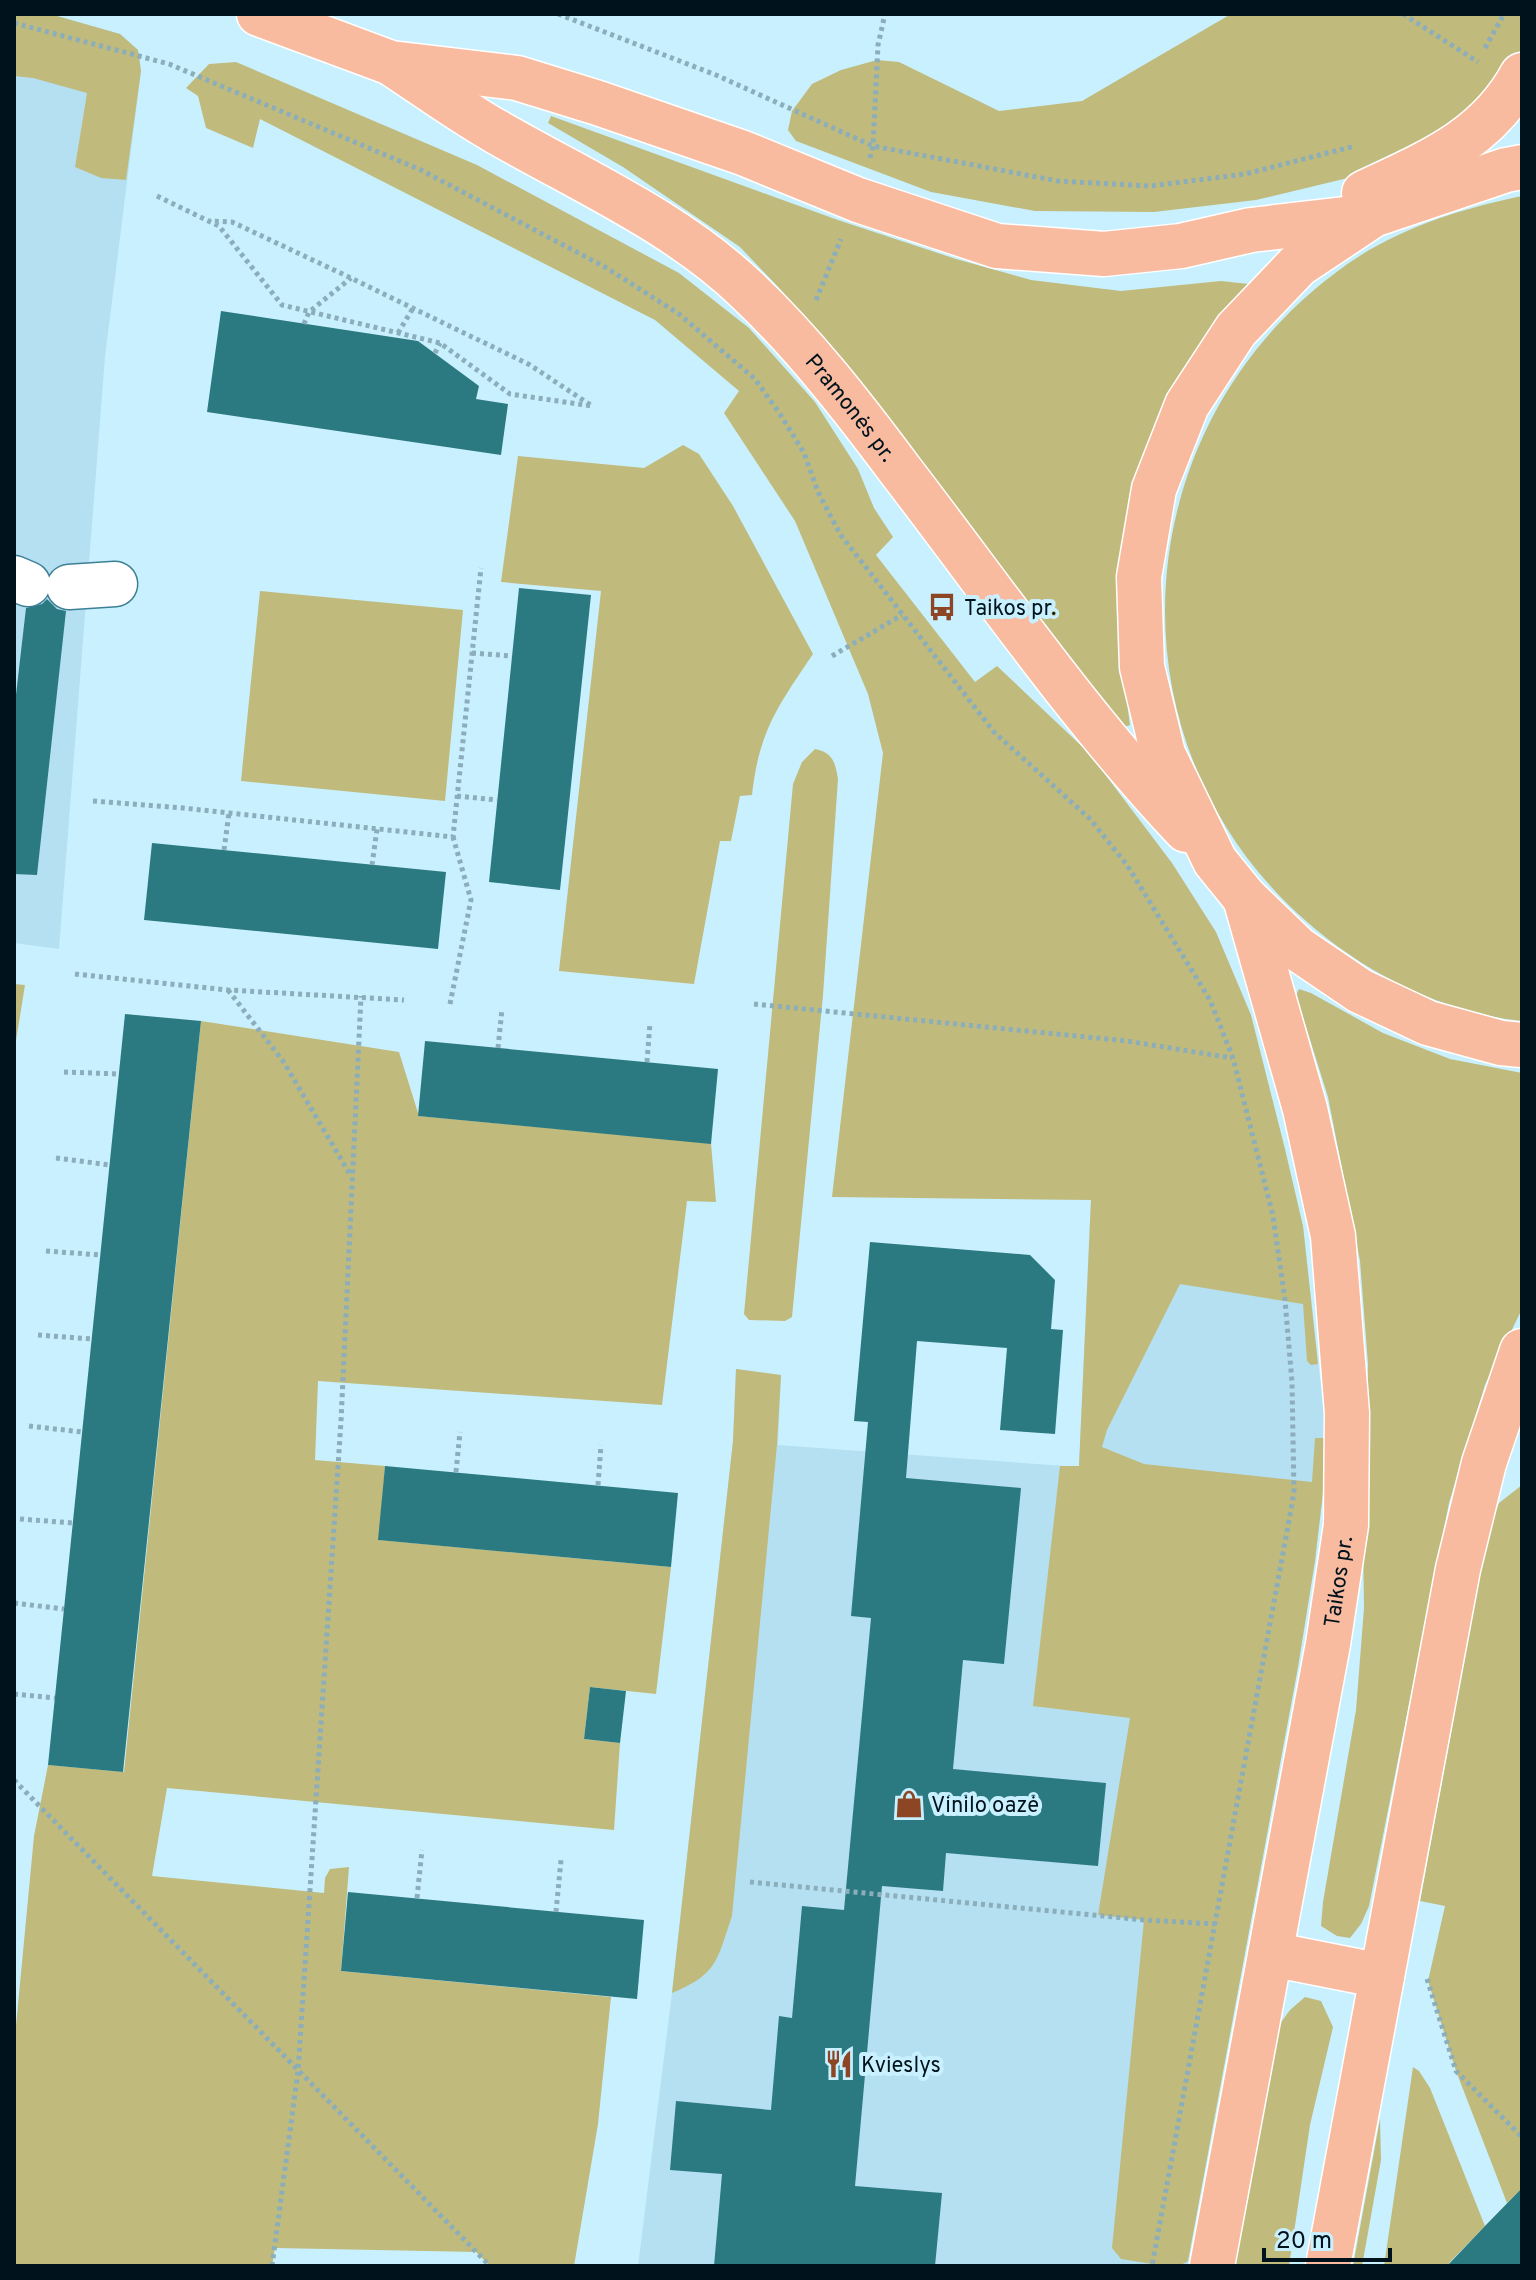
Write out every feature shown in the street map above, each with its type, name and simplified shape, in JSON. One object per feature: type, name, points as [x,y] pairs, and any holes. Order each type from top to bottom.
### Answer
[{"type":"main road","name":"Pramonės pr.","points":[[259,14],[391,63],[493,130],[699,248],[747,290],[795,340],[862,420],[1148,790],[1215,861]]},
{"type":"main road","name":"Pramonės pr.","points":[[391,63],[517,78],[743,153],[858,200],[997,246],[1104,254],[1181,246],[1251,230],[1373,215]]},
{"type":"main road","points":[[1251,230],[1354,198],[1446,154],[1493,116],[1522,75]]},
{"type":"main road","points":[[1517,163],[1373,215],[1298,265],[1236,330],[1187,405],[1154,489],[1139,577],[1142,667],[1163,754],[1215,861],[1245,898],[1298,949],[1360,991],[1428,1023],[1501,1043],[1522,1045]]},
{"type":"main road","name":"Taikos pr.","points":[[1212,2266],[1328,1644],[1346,1525],[1347,1413],[1333,1236],[1305,1109],[1245,898]]},
{"type":"main road","points":[[1328,2266],[1403,1973],[1458,1569],[1484,1463],[1522,1351]]},
{"type":"main road","points":[[1271,1954],[1403,1973]]},
{"type":"lane","points":[[37,583],[115,584]]},
{"type":"path","points":[[558,14],[716,75],[873,146],[1058,181],[1150,186],[1245,174],[1362,145]]},
{"type":"path","points":[[755,379],[795,340],[858,200],[873,146],[878,45],[885,14]]},
{"type":"path","points":[[1403,14],[1478,62]]},
{"type":"path","points":[[1472,72],[1504,14]]},
{"type":"path","points":[[14,23],[169,64],[421,170],[605,267],[679,314],[755,379],[804,453],[818,492],[840,534],[994,732],[1090,819],[1127,865],[1210,1000],[1233,1058],[1273,1216],[1292,1382],[1294,1493],[1152,2266]]},
{"type":"path","points":[[157,196],[208,221],[219,226],[282,305],[440,343],[510,394],[592,406],[530,365],[351,278],[232,222],[208,221]]},
{"type":"path","points":[[304,324],[309,312],[351,278]]},
{"type":"path","points":[[398,333],[413,308]]},
{"type":"path","points":[[435,353],[440,343]]},
{"type":"path","points":[[450,1004],[471,900],[453,837],[481,568]]},
{"type":"path","points":[[832,656],[902,615]]},
{"type":"path","points":[[472,653],[512,656]]},
{"type":"path","points":[[457,796],[497,800]]},
{"type":"path","points":[[93,801],[453,837]]},
{"type":"path","points":[[224,850],[229,813]]},
{"type":"path","points":[[372,865],[377,829]]},
{"type":"path","points":[[75,974],[228,990],[404,1000]]},
{"type":"path","points":[[228,990],[283,1061],[351,1177]]},
{"type":"path","points":[[272,2266],[298,2071],[341,1421],[361,996]]},
{"type":"path","points":[[754,1004],[1127,1041],[1233,1058]]},
{"type":"path","points":[[498,1048],[502,1009]]},
{"type":"path","points":[[647,1062],[650,1023]]},
{"type":"path","points":[[64,1072],[119,1074]]},
{"type":"path","points":[[56,1158],[110,1165]]},
{"type":"path","points":[[46,1251],[101,1255]]},
{"type":"path","points":[[38,1335],[92,1339]]},
{"type":"path","points":[[29,1426],[82,1432]]},
{"type":"path","points":[[456,1472],[460,1432]]},
{"type":"path","points":[[598,1485],[601,1445]]},
{"type":"path","points":[[20,1519],[73,1523]]},
{"type":"path","points":[[14,1603],[64,1609]]},
{"type":"path","points":[[14,1694],[55,1698]]},
{"type":"path","points":[[14,1780],[298,2071],[328,2097],[490,2266]]},
{"type":"path","points":[[417,1898],[422,1850]]},
{"type":"path","points":[[556,1912],[561,1860]]},
{"type":"path","points":[[750,1882],[1215,1924]]},
{"type":"path","points":[[1403,1973],[1456,2071],[1522,2137]]},
{"type":"shaded area","points":[[14,14],[50,14],[120,34],[138,50],[141,71],[105,357],[59,949],[14,943]]},
{"type":"shaded area","points":[[14,14],[50,14],[120,34],[138,50],[141,71],[126,180],[101,178],[75,167],[87,93],[14,76]]},
{"type":"shaded area","points":[[1231,14],[1522,14],[1522,47],[1511,67],[1483,102],[1428,144],[1352,177],[1256,200],[1154,212],[1035,211],[931,192],[796,141],[788,130],[792,111],[812,84],[841,70],[877,60],[899,62],[999,111],[1082,101]]},
{"type":"shaded area","points":[[236,62],[477,165],[679,273],[749,328],[815,402],[858,469],[874,508],[893,537],[876,555],[975,682],[997,666],[1089,753],[1172,863],[1216,932],[1251,1015],[1285,1149],[1303,1226],[1318,1364],[1311,1365],[1307,1361],[1303,1304],[1180,1284],[1107,1430],[1102,1447],[1144,1464],[1312,1482],[1315,1438],[1326,1438],[1328,1450],[1298,1667],[1188,2261],[1179,2266],[1121,2259],[1112,2248],[1144,1920],[1098,1915],[1130,1718],[1033,1706],[1060,1466],[1079,1466],[1091,1200],[832,1197],[883,753],[868,694],[795,521],[724,413],[739,391],[655,320],[260,119],[253,148],[206,128],[198,96],[186,88],[209,64]]},
{"type":"shaded area","points":[[551,116],[838,220],[1031,280],[1121,291],[1221,281],[1249,284],[1210,333],[1160,411],[1134,500],[1122,662],[1130,725],[1124,727],[1087,682],[844,363],[780,289],[740,247],[623,167],[548,123]]},
{"type":"shaded area","points":[[1522,196],[1522,1021],[1492,1017],[1434,1000],[1379,973],[1306,921],[1241,849],[1196,768],[1171,681],[1166,591],[1179,502],[1212,417],[1264,340],[1334,274],[1377,246],[1448,215]]},
{"type":"shaded area","points":[[683,445],[699,454],[733,506],[813,654],[772,720],[760,753],[752,795],[740,796],[731,841],[720,841],[694,984],[559,971],[601,591],[501,582],[518,456],[644,468]]},
{"type":"shaded area","points":[[260,591],[463,610],[445,801],[241,781]]},
{"type":"shaded area","points":[[815,749],[832,759],[838,779],[823,995],[792,1317],[785,1321],[749,1320],[744,1314],[793,784],[802,762]]},
{"type":"shaded area","points":[[14,984],[25,985],[14,1053]]},
{"type":"shaded area","points":[[1299,989],[1383,1033],[1450,1059],[1522,1073],[1522,1309],[1485,1385],[1449,1503],[1369,1906],[1350,1938],[1337,1936],[1321,1926],[1356,1710],[1364,1608],[1368,1364],[1360,1261],[1328,1097],[1296,995]]},
{"type":"shaded area","points":[[201,1021],[399,1052],[419,1116],[711,1143],[716,1202],[687,1201],[662,1405],[318,1381],[315,1460],[385,1466],[379,1540],[671,1567],[656,1694],[590,1687],[584,1739],[620,1743],[614,1830],[167,1788],[152,1876],[324,1893],[325,1878],[330,1869],[349,1867],[341,1971],[611,1997],[598,2124],[574,2266],[490,2266],[476,2252],[275,2248],[272,2266],[14,2266],[14,2047],[34,1836],[48,1765],[124,1772]]},
{"type":"shaded area","points":[[1091,1199],[1303,1226],[1328,1450],[1298,1667],[1187,2266],[638,2266],[672,1993],[733,1441],[736,1369],[781,1375],[778,1445],[1079,1467]]},
{"type":"shaded area","points":[[736,1369],[781,1375],[732,1916],[714,1964],[699,1979],[672,1993],[733,1441]]},
{"type":"shaded area","points":[[1522,1485],[1522,2188],[1507,2203],[1456,2071],[1428,1981],[1445,1906],[1420,1901],[1488,1531],[1499,1503]]},
{"type":"shaded area","points":[[1305,1997],[1321,2001],[1333,2027],[1310,2125],[1289,2266],[1235,2266],[1279,2025]]},
{"type":"shaded area","points":[[1413,2067],[1430,2088],[1485,2226],[1449,2263],[1452,2266],[1384,2266]]},
{"type":"shaded area","points":[[1380,2119],[1381,2160],[1362,2266],[1353,2266]]},
{"type":"building","points":[[221,311],[418,341],[479,386],[476,399],[508,404],[501,455],[207,412]]},
{"type":"building","points":[[519,588],[591,595],[560,890],[489,882]]},
{"type":"building","points":[[47,599],[57,609],[66,611],[37,875],[14,874],[14,712],[26,608],[42,604]]},
{"type":"building","points":[[152,843],[446,872],[438,949],[144,920]]},
{"type":"building","points":[[125,1014],[201,1021],[123,1772],[48,1765]]},
{"type":"building","points":[[425,1041],[718,1069],[711,1144],[418,1116]]},
{"type":"building","points":[[870,1242],[1030,1255],[1055,1280],[1051,1329],[1063,1330],[1055,1434],[1000,1430],[1007,1348],[917,1341],[906,1478],[1021,1488],[1004,1664],[963,1660],[953,1769],[1106,1783],[1098,1866],[946,1853],[943,1891],[882,1886],[855,2186],[942,2193],[935,2266],[714,2266],[722,2174],[670,2170],[676,2101],[771,2110],[779,2016],[792,2018],[802,1906],[844,1910],[871,1618],[851,1616],[868,1422],[854,1421]]},
{"type":"building","points":[[385,1466],[678,1493],[671,1567],[378,1540]]},
{"type":"building","points":[[590,1687],[626,1691],[620,1743],[584,1739]]},
{"type":"building","points":[[348,1892],[644,1920],[637,1999],[341,1971]]},
{"type":"building","points":[[1522,2188],[1522,2266],[1447,2266],[1485,2226]]},
{"type":"place","name":"Taikos pr.","points":[[942,607]]},
{"type":"place","name":"Vinilo oazė","points":[[909,1804]]},
{"type":"place","name":"Kvieslys","points":[[839,2064]]}]
